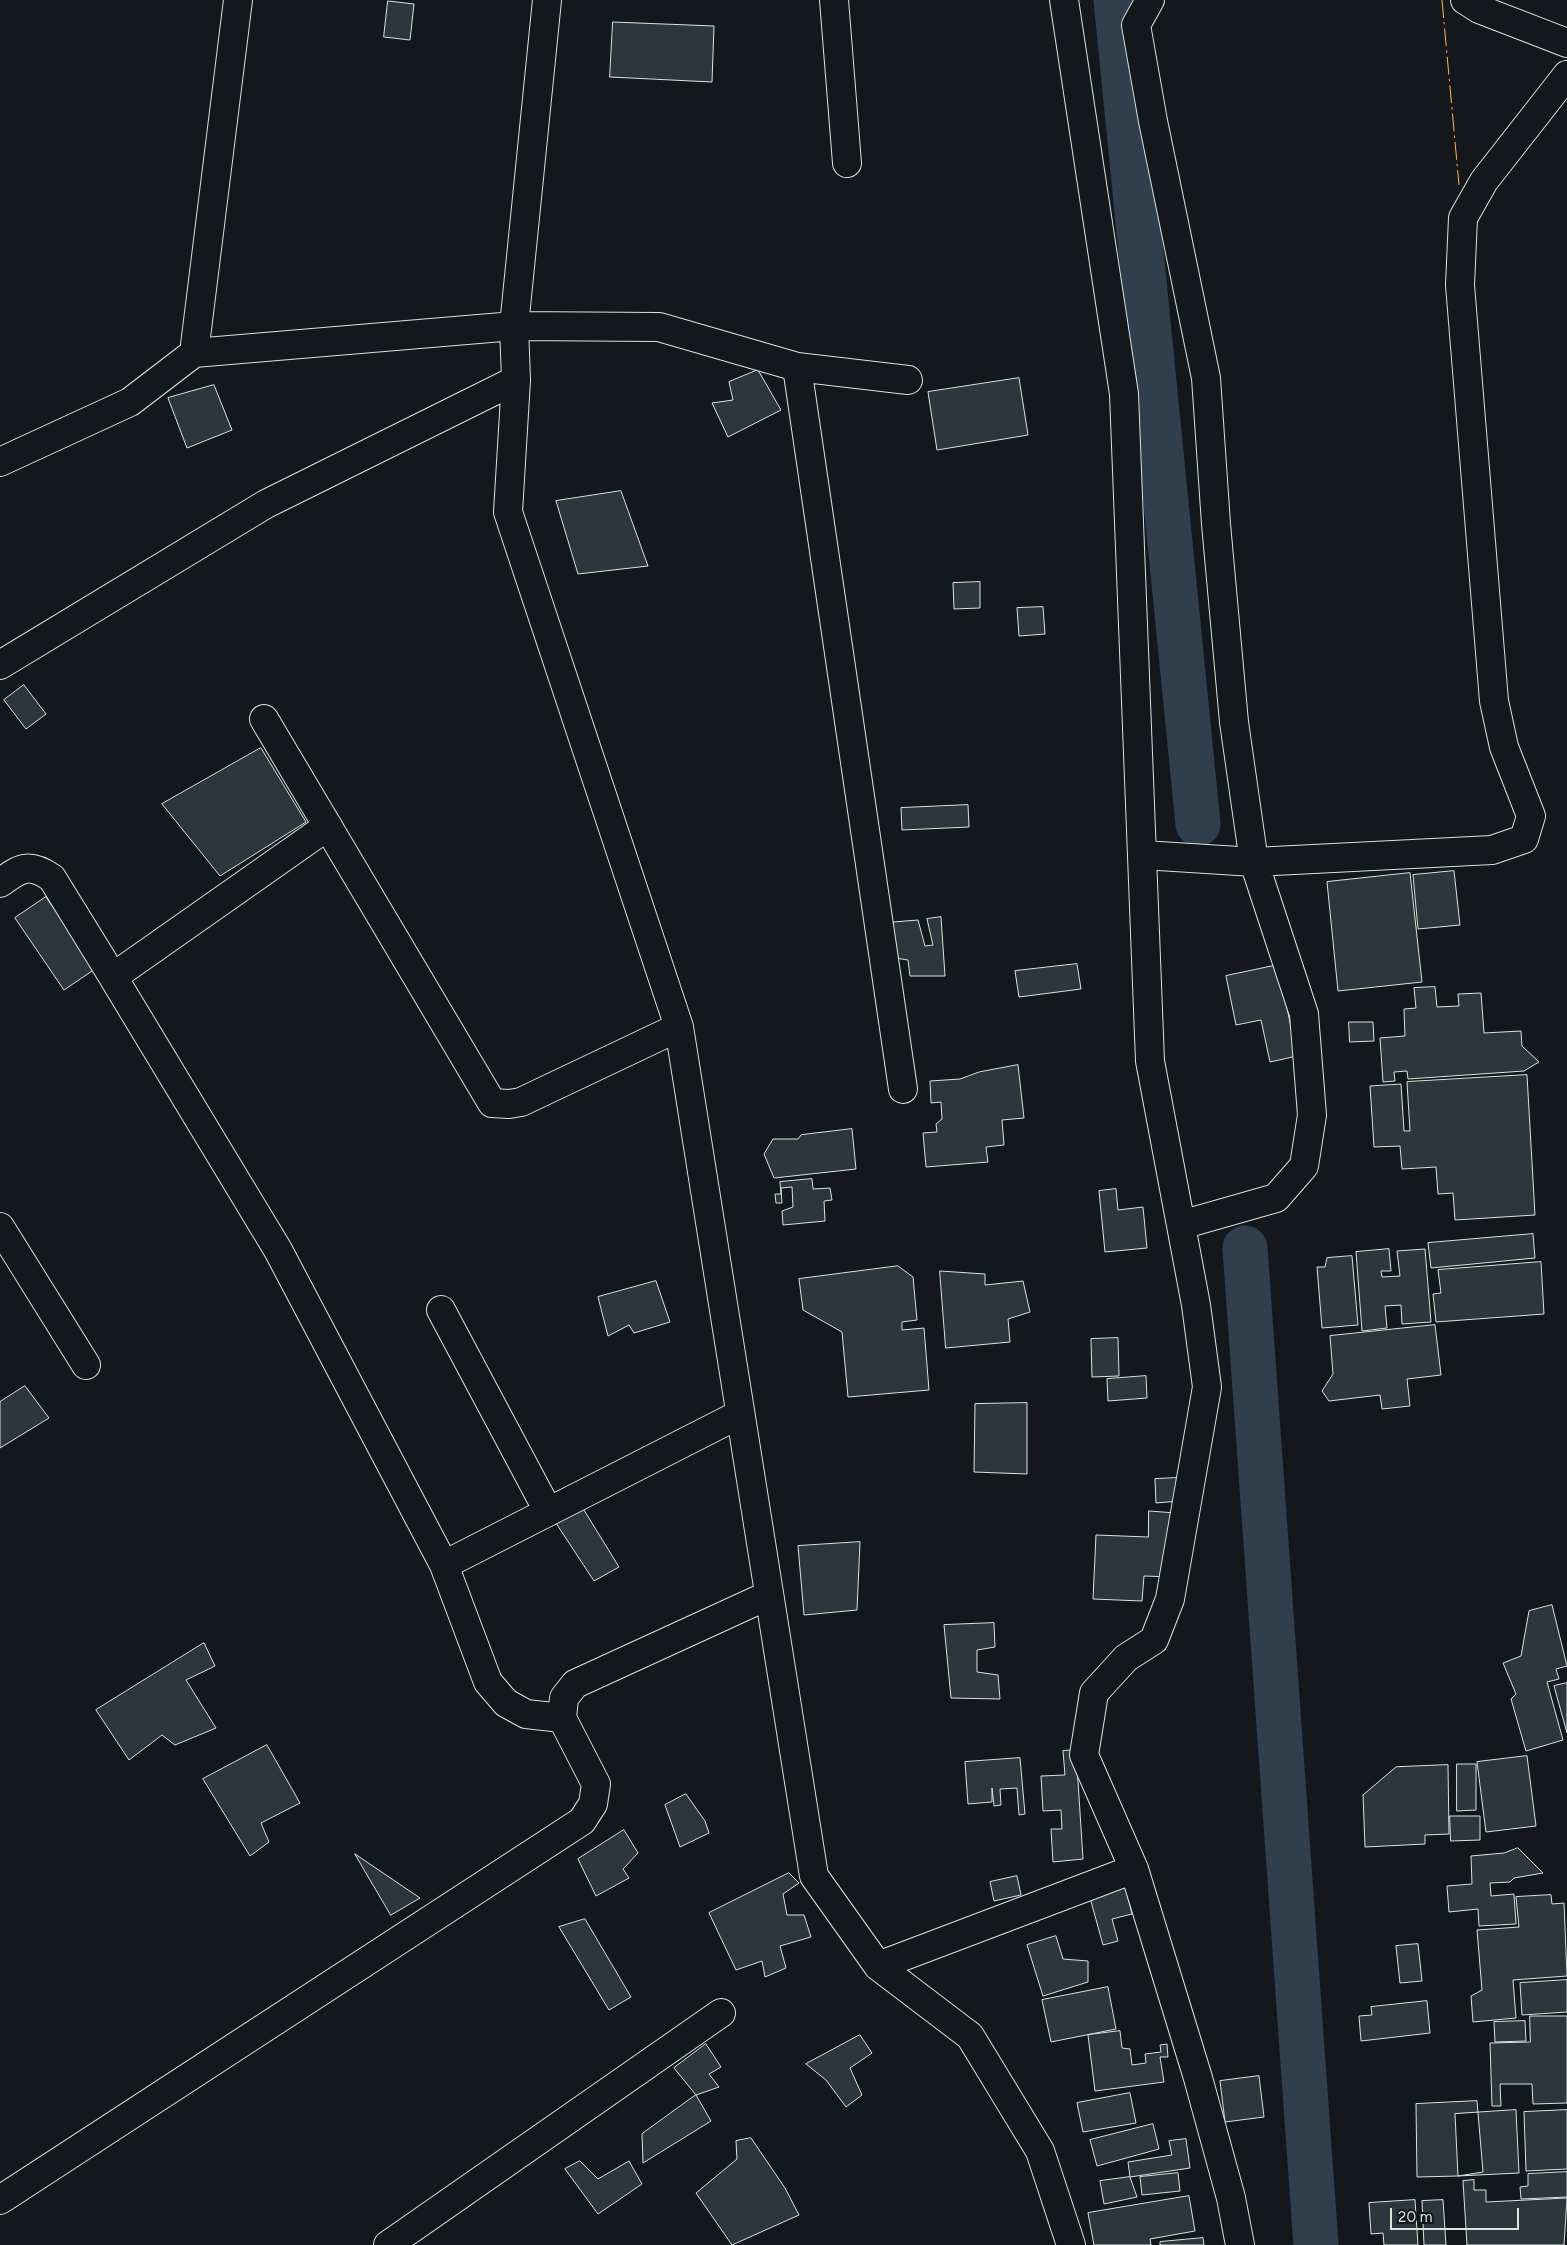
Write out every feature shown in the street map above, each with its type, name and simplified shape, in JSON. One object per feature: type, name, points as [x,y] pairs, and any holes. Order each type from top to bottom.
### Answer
[{"type":"street","points":[[194,353],[238,0]]},
{"type":"street","points":[[547,0],[514,326],[516,380],[508,512],[679,1027],[814,1876],[878,1966],[970,2036],[1040,2151],[1071,2245]]},
{"type":"street","points":[[834,0],[847,163]]},
{"type":"street","points":[[1064,0],[1124,394],[1150,1061],[1196,1305],[1207,1387],[1170,1599],[1154,1640],[1126,1658],[1094,1692],[1084,1755],[1134,1869],[1201,2087],[1231,2198],[1240,2245]]},
{"type":"street","points":[[1150,0],[1136,25],[1153,122],[1206,378],[1216,524],[1234,722],[1254,862],[1304,1014],[1312,1115],[1304,1166],[1276,1198],[1181,1224]]},
{"type":"street","points":[[1465,0],[1487,13],[1567,43]]},
{"type":"street","points":[[1143,856],[1254,862],[1492,850],[1524,839],[1531,816],[1504,747],[1494,701],[1460,285],[1461,250],[1463,218],[1484,181],[1567,75]]},
{"type":"street","points":[[0,462],[130,402],[194,353],[514,326],[658,327],[797,367],[908,380]]},
{"type":"street","points":[[797,367],[903,1088]]},
{"type":"street","points":[[0,665],[266,504],[516,380]]},
{"type":"street","points":[[264,719],[492,1103],[509,1104],[522,1102],[679,1027]]},
{"type":"street","points":[[113,978],[328,826]]},
{"type":"street","points":[[0,883],[20,868],[39,869],[52,878],[278,1250],[444,1565],[488,1682],[506,1703],[526,1714],[562,1718]]},
{"type":"street","points":[[0,1227],[86,1365]]},
{"type":"street","points":[[441,1310],[548,1511]]},
{"type":"street","points":[[444,1565],[740,1414]]},
{"type":"street","points":[[0,2200],[582,1821],[593,1804],[596,1784],[562,1718],[564,1698],[575,1684],[769,1595]]},
{"type":"street","points":[[878,1966],[1134,1869]]},
{"type":"street","points":[[388,2245],[721,2013]]},
{"type":"building","points":[[388,1],[414,4],[410,40],[384,37]]},
{"type":"building","points":[[613,22],[714,26],[712,82],[610,77]]},
{"type":"building","points":[[758,370],[781,410],[728,437],[712,403],[733,400],[729,382]]},
{"type":"building","points":[[1019,378],[1028,435],[937,450],[928,392]]},
{"type":"building","points":[[214,385],[232,430],[187,448],[168,398]]},
{"type":"building","points":[[621,491],[648,566],[578,574],[556,501]]},
{"type":"building","points":[[980,582],[980,608],[954,609],[953,583]]},
{"type":"building","points":[[1043,607],[1045,634],[1019,636],[1017,608]]},
{"type":"building","points":[[24,685],[46,714],[26,729],[4,700]]},
{"type":"building","points":[[261,748],[306,822],[220,876],[162,804]]},
{"type":"building","points":[[968,805],[969,827],[902,830],[901,808]]},
{"type":"building","points":[[1454,871],[1460,925],[1418,929],[1413,875]]},
{"type":"building","points":[[1410,873],[1422,982],[1338,991],[1327,882]]},
{"type":"building","points":[[46,897],[95,969],[64,990],[15,918]]},
{"type":"building","points":[[941,917],[945,976],[910,976],[908,960],[895,958],[893,922],[918,920],[925,946],[933,945],[927,919]]},
{"type":"building","points":[[1077,964],[1081,989],[1019,997],[1015,971]]},
{"type":"building","points":[[1278,965],[1297,1056],[1270,1062],[1261,1020],[1236,1025],[1226,976]]},
{"type":"building","points":[[1435,987],[1437,1007],[1459,1006],[1458,994],[1481,993],[1484,1033],[1521,1031],[1522,1046],[1539,1062],[1524,1071],[1408,1079],[1407,1071],[1394,1072],[1395,1081],[1383,1082],[1380,1038],[1405,1036],[1404,1009],[1416,1008],[1414,988]]},
{"type":"building","points":[[1349,1022],[1373,1022],[1374,1041],[1350,1042]]},
{"type":"building","points":[[1018,1065],[1024,1118],[1002,1120],[1004,1145],[986,1147],[988,1162],[926,1167],[923,1133],[937,1132],[936,1124],[942,1119],[941,1102],[931,1103],[930,1081],[960,1079],[979,1072]]},
{"type":"building","points":[[1527,1075],[1535,1215],[1455,1220],[1453,1193],[1438,1194],[1436,1167],[1402,1169],[1400,1146],[1374,1147],[1370,1086],[1401,1084],[1404,1131],[1410,1131],[1407,1082]]},
{"type":"building","points":[[852,1129],[856,1169],[774,1178],[764,1154],[773,1139],[798,1139],[801,1135]]},
{"type":"building","points":[[812,1179],[813,1189],[830,1188],[832,1200],[824,1201],[825,1221],[783,1225],[782,1211],[793,1207],[792,1187],[781,1188],[782,1203],[776,1203],[775,1194],[781,1194],[780,1182]]},
{"type":"building","points":[[1116,1189],[1118,1210],[1143,1207],[1147,1248],[1105,1252],[1099,1191]]},
{"type":"building","points":[[1533,1234],[1535,1258],[1431,1268],[1428,1243]]},
{"type":"building","points":[[1389,1249],[1391,1271],[1381,1271],[1382,1277],[1400,1276],[1397,1251],[1425,1249],[1431,1322],[1402,1324],[1401,1305],[1385,1306],[1387,1328],[1362,1331],[1356,1252]]},
{"type":"building","points":[[1352,1256],[1358,1325],[1322,1328],[1317,1267],[1325,1267],[1327,1258]]},
{"type":"building","points":[[1541,1262],[1544,1314],[1436,1322],[1433,1294],[1441,1293],[1438,1270]]},
{"type":"building","points":[[898,1266],[913,1277],[917,1320],[902,1322],[902,1330],[924,1328],[929,1390],[848,1397],[842,1332],[803,1310],[799,1279]]},
{"type":"building","points":[[940,1271],[985,1274],[985,1285],[1023,1281],[1030,1312],[1008,1319],[1010,1342],[946,1348]]},
{"type":"building","points":[[656,1281],[670,1322],[634,1333],[629,1325],[608,1336],[598,1297]]},
{"type":"building","points":[[1435,1325],[1441,1375],[1407,1379],[1410,1406],[1382,1409],[1380,1395],[1329,1401],[1322,1391],[1333,1374],[1330,1336]]},
{"type":"building","points":[[1118,1338],[1119,1376],[1092,1377],[1091,1339]]},
{"type":"building","points":[[1146,1376],[1147,1398],[1108,1401],[1107,1379]]},
{"type":"building","points":[[25,1386],[49,1418],[0,1448],[0,1402]]},
{"type":"building","points":[[1027,1403],[1027,1474],[974,1472],[975,1404]]},
{"type":"building","points":[[1177,1478],[1179,1501],[1156,1503],[1155,1479]]},
{"type":"building","points":[[576,1497],[619,1567],[594,1581],[548,1511]]},
{"type":"building","points":[[1149,1511],[1176,1513],[1173,1577],[1144,1576],[1142,1601],[1093,1599],[1096,1535],[1148,1537]]},
{"type":"building","points":[[860,1542],[857,1610],[804,1615],[798,1546]]},
{"type":"building","points":[[1552,1605],[1567,1666],[1556,1669],[1559,1679],[1547,1682],[1563,1740],[1526,1751],[1511,1699],[1516,1694],[1503,1663],[1521,1656],[1529,1611]]},
{"type":"building","points":[[994,1623],[995,1647],[977,1650],[977,1672],[998,1675],[1000,1699],[951,1698],[944,1625]]},
{"type":"building","points":[[204,1643],[215,1666],[186,1680],[216,1728],[175,1745],[162,1735],[129,1760],[96,1710]]},
{"type":"building","points":[[1567,1683],[1567,1733],[1554,1686]]},
{"type":"building","points":[[267,1745],[300,1803],[261,1823],[269,1842],[250,1856],[203,1779]]},
{"type":"building","points":[[1076,1750],[1083,1859],[1053,1862],[1051,1829],[1062,1829],[1061,1810],[1043,1811],[1041,1776],[1065,1775],[1063,1751]]},
{"type":"building","points":[[1527,1756],[1536,1826],[1486,1832],[1477,1762]]},
{"type":"building","points":[[1020,1758],[1025,1814],[1019,1815],[1017,1788],[1000,1789],[1001,1805],[994,1806],[992,1788],[992,1802],[968,1804],[965,1762]]},
{"type":"building","points":[[1457,1764],[1476,1764],[1476,1810],[1457,1811]]},
{"type":"building","points":[[1448,1765],[1449,1834],[1425,1835],[1425,1844],[1365,1847],[1363,1795],[1396,1767]]},
{"type":"building","points":[[686,1794],[705,1821],[709,1833],[680,1847],[665,1805]]},
{"type":"building","points":[[1450,1816],[1480,1816],[1480,1840],[1451,1841]]},
{"type":"building","points":[[624,1830],[638,1853],[623,1869],[629,1878],[596,1896],[578,1859]]},
{"type":"building","points":[[1518,1848],[1543,1873],[1514,1878],[1510,1882],[1490,1883],[1491,1896],[1514,1894],[1516,1924],[1479,1926],[1478,1909],[1449,1912],[1447,1886],[1472,1884],[1471,1856],[1504,1853]]},
{"type":"building","points":[[355,1854],[420,1898],[391,1915]]},
{"type":"building","points":[[789,1873],[799,1883],[783,1894],[787,1915],[804,1915],[811,1937],[780,1946],[786,1968],[765,1977],[762,1961],[736,1970],[709,1913]]},
{"type":"building","points":[[1017,1876],[1021,1895],[994,1901],[990,1882]]},
{"type":"building","points":[[1125,1885],[1132,1914],[1112,1919],[1118,1941],[1103,1945],[1089,1894]]},
{"type":"building","points":[[1551,1895],[1552,1904],[1564,1903],[1567,1976],[1513,1980],[1516,2018],[1473,2022],[1471,1996],[1482,1990],[1477,1930],[1519,1927],[1516,1897]]},
{"type":"building","points":[[585,1919],[631,1997],[609,2010],[559,1927]]},
{"type":"building","points":[[1056,1936],[1063,1959],[1088,1961],[1088,1982],[1043,1996],[1027,1945]]},
{"type":"building","points":[[1418,1944],[1422,1981],[1400,1983],[1396,1946]]},
{"type":"building","points":[[1567,1980],[1567,2012],[1522,2015],[1520,1983]]},
{"type":"building","points":[[1108,1987],[1116,2029],[1051,2042],[1042,2000]]},
{"type":"building","points":[[1427,2001],[1430,2033],[1361,2041],[1359,2016],[1372,2015],[1371,2007]]},
{"type":"building","points":[[1530,2016],[1567,2016],[1567,2103],[1533,2104],[1532,2084],[1500,2084],[1501,2106],[1492,2106],[1490,2043],[1530,2042]]},
{"type":"building","points":[[1525,2021],[1526,2041],[1495,2042],[1494,2022]]},
{"type":"building","points":[[1120,2031],[1122,2048],[1130,2049],[1132,2065],[1146,2063],[1145,2054],[1161,2052],[1160,2045],[1167,2044],[1168,2057],[1160,2057],[1164,2082],[1095,2091],[1088,2035]]},
{"type":"building","points":[[860,2035],[872,2053],[850,2068],[862,2095],[846,2107],[826,2080],[806,2064]]},
{"type":"building","points":[[706,2044],[721,2067],[709,2074],[719,2087],[696,2095],[674,2068]]},
{"type":"building","points":[[1259,2076],[1264,2117],[1225,2122],[1220,2081]]},
{"type":"building","points":[[1130,2093],[1136,2123],[1083,2132],[1077,2103]]},
{"type":"building","points":[[696,2095],[711,2121],[643,2163],[642,2134]]},
{"type":"building","points":[[1477,2101],[1483,2172],[1458,2176],[1417,2177],[1416,2104]]},
{"type":"building","points":[[1516,2110],[1519,2173],[1458,2176],[1455,2114]]},
{"type":"building","points":[[1567,2110],[1567,2169],[1526,2171],[1524,2112]]},
{"type":"building","points":[[1153,2124],[1159,2149],[1097,2166],[1090,2140]]},
{"type":"building","points":[[751,2138],[785,2188],[799,2215],[732,2245],[696,2193],[737,2159],[736,2141]]},
{"type":"building","points":[[1186,2139],[1190,2168],[1130,2177],[1128,2162],[1172,2155],[1169,2141]]},
{"type":"building","points":[[580,2161],[598,2179],[629,2161],[642,2184],[598,2214],[565,2169]]},
{"type":"building","points":[[1567,2172],[1567,2197],[1521,2199],[1520,2187],[1528,2186],[1528,2174]]},
{"type":"building","points":[[1178,2173],[1180,2191],[1142,2195],[1140,2177]]},
{"type":"building","points":[[1130,2177],[1137,2197],[1104,2204],[1100,2181]]},
{"type":"building","points":[[1474,2180],[1474,2190],[1486,2190],[1486,2202],[1567,2198],[1564,2245],[1467,2245],[1463,2181]]},
{"type":"building","points":[[1189,2196],[1195,2231],[1150,2239],[1151,2245],[1094,2245],[1088,2213]]},
{"type":"building","points":[[1415,2200],[1418,2245],[1384,2245],[1383,2233],[1371,2234],[1369,2203]]},
{"type":"building","points":[[1443,2200],[1446,2245],[1424,2245],[1422,2201]]},
{"type":"building","points":[[1203,2238],[1204,2245],[1160,2245],[1160,2242]]},
{"type":"waterway","points":[[1116,0],[1198,824]]},
{"type":"waterway","points":[[1245,1248],[1316,2245]]},
{"type":"power","points":[[1442,0],[1459,185]]}]
